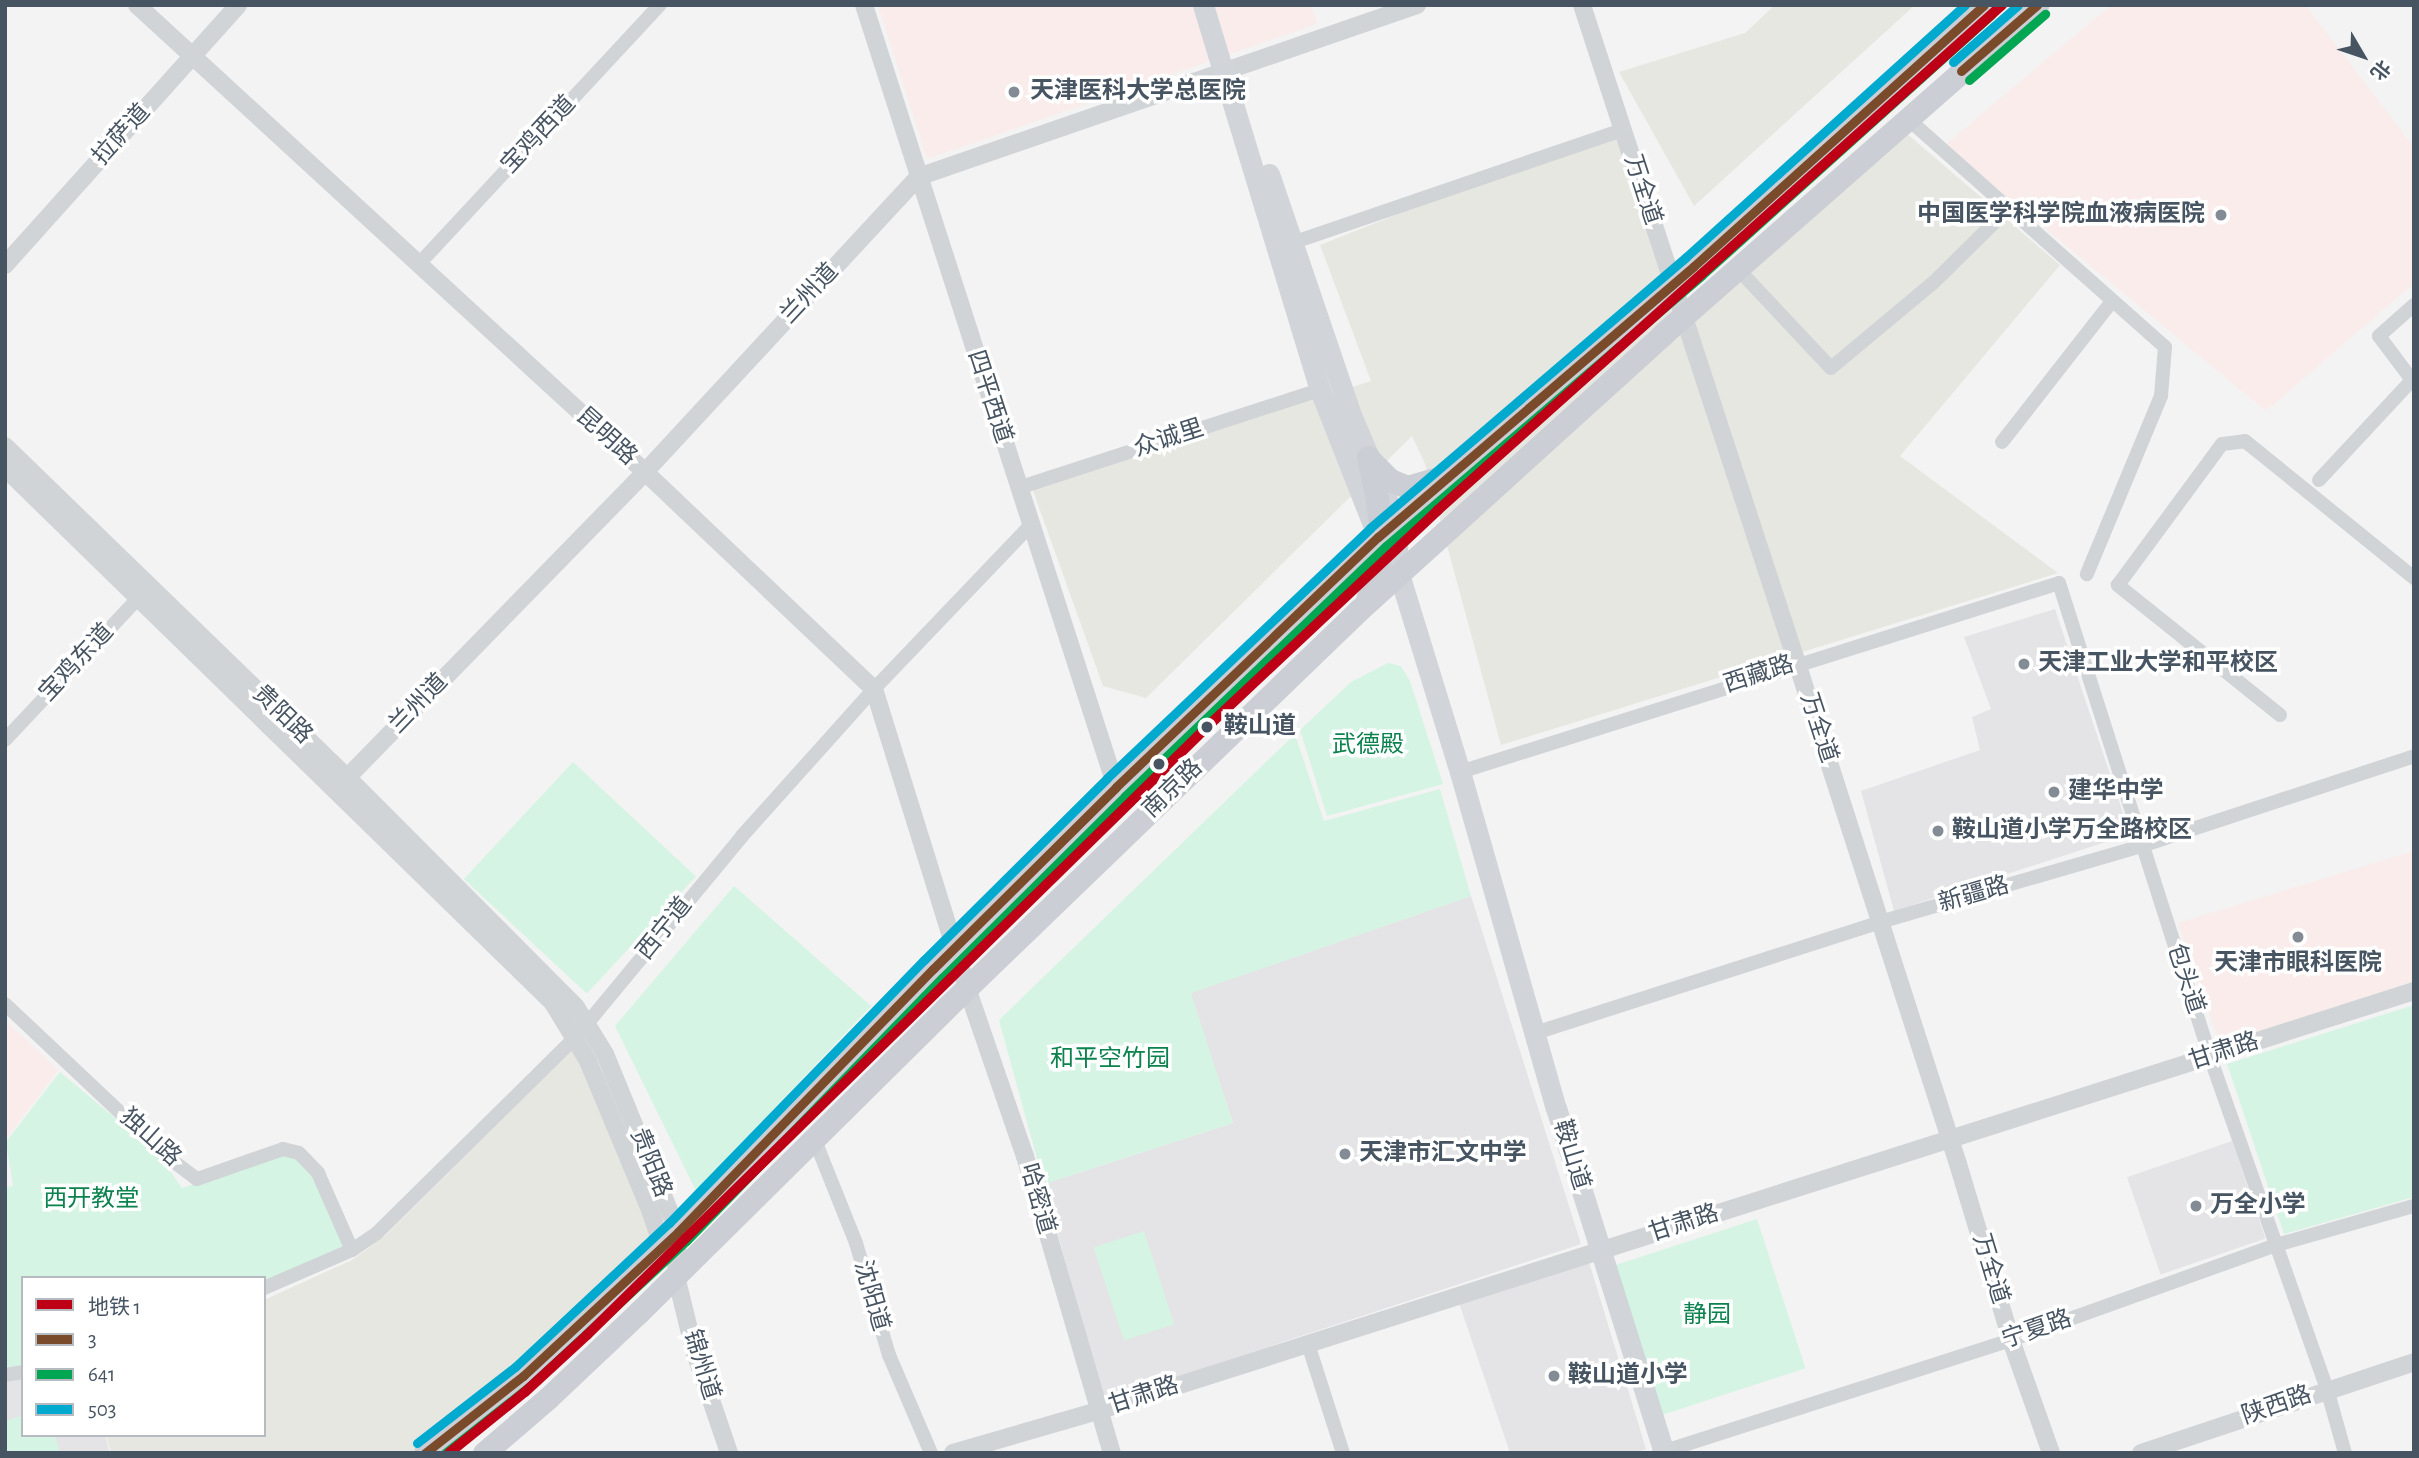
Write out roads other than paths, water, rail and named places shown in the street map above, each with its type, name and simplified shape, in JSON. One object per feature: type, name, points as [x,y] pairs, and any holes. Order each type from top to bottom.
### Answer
[{"type":"main road","name":"鞍山道","points":[[1203,5],[1229,70],[1285,245],[1368,457]]},
{"type":"main road","name":"鞍山道","points":[[1215,5],[1229,70]]},
{"type":"main road","name":"南京路","points":[[425,1453],[523,1376],[669,1240],[1116,787],[1325,586],[1456,468],[1673,283],[1984,5]]},
{"type":"main road","name":"南京路","points":[[484,1453],[548,1398],[676,1276],[967,988],[1359,610],[1737,268],[2037,5]]},
{"type":"main road","name":"鞍山道","points":[[1285,245],[1320,390],[1359,493],[1384,534],[1461,772],[1535,1033],[1662,1452]]},
{"type":"main road","points":[[1368,457],[1390,480],[1407,487],[1426,484],[1456,468]]},
{"type":"main road","points":[[1359,610],[1377,578],[1384,534],[1368,457]]},
{"type":"main road","points":[[1325,586],[1355,549],[1359,537],[1359,493]]},
{"type":"street","name":"昆明路","points":[[137,5],[194,54],[418,265],[645,472],[874,689],[956,947]]},
{"type":"street","name":"拉萨道","points":[[5,265],[238,5]]},
{"type":"street","name":"宝鸡西道","points":[[418,265],[660,5]]},
{"type":"street","name":"四平西道","points":[[864,5],[1116,787]]},
{"type":"street","name":"兰州道","points":[[342,784],[645,472],[918,177],[1417,5]]},
{"type":"street","name":"万全道","points":[[1582,5],[1950,1138],[2011,1339],[2051,1453]]},
{"type":"street","points":[[1907,118],[2165,347],[2161,396],[2087,573]]},
{"type":"street","points":[[1285,245],[1622,130]]},
{"type":"street","points":[[1737,268],[1831,368],[1934,282],[2008,209]]},
{"type":"street","points":[[2002,442],[2112,300]]},
{"type":"street","points":[[2319,480],[2412,380],[2379,336],[2414,305]]},
{"type":"street","name":"众诚里","points":[[1018,488],[1320,390]]},
{"type":"street","points":[[2280,715],[2118,585],[2222,444],[2245,441],[2414,578]]},
{"type":"street","name":"贵阳路","points":[[5,446],[144,592],[566,996],[582,1030],[605,1054],[669,1240],[676,1276]]},
{"type":"street","name":"贵阳路","points":[[5,468],[144,592]]},
{"type":"street","name":"西宁道","points":[[266,1287],[352,1250],[377,1233],[582,1030],[742,836],[874,689],[1030,526]]},
{"type":"street","name":"西藏路","points":[[1461,772],[1797,663],[2059,583]]},
{"type":"street","name":"包头道","points":[[2059,583],[2210,1057],[2327,1389],[2345,1453]]},
{"type":"street","name":"宝鸡东道","points":[[5,740],[144,592]]},
{"type":"street","name":"新疆路","points":[[1535,1033],[1880,922],[2141,846],[2414,756]]},
{"type":"street","name":"哈密道","points":[[956,947],[967,988],[1025,1156],[1112,1453]]},
{"type":"street","name":"甘肃路","points":[[953,1453],[1308,1344],[2414,991]]},
{"type":"street","name":"独山路","points":[[5,1004],[165,1155],[197,1179],[283,1149],[299,1153],[318,1173],[352,1250]]},
{"type":"street","name":"沈阳道","points":[[814,1138],[856,1243],[889,1355],[931,1453]]},
{"type":"street","name":"宁夏路","points":[[1662,1452],[2011,1339],[2276,1245],[2414,1206]]},
{"type":"street","name":"锦州道","points":[[676,1276],[694,1350],[729,1453]]},
{"type":"street","points":[[1308,1344],[1343,1453]]},
{"type":"street","name":"陕西路","points":[[2141,1453],[2414,1362]]},
{"type":"metro line","name":"1","points":[[449,1453],[525,1392],[587,1335],[1207,727],[1438,510],[2002,5]]},
{"type":"place","name":"天津医科大学总医院","points":[[1014,92]]},
{"type":"place","name":"中国医学科学院血液病医院","points":[[2221,215]]},
{"type":"place","name":"天津工业大学和平校区","points":[[2024,664]]},
{"type":"place","name":"鞍山道","points":[[1207,727]]},
{"type":"place","name":"建华中学","points":[[2054,792]]},
{"type":"place","name":"鞍山道小学万全路校区","points":[[1938,831]]},
{"type":"place","name":"天津市眼科医院","points":[[2298,937]]},
{"type":"place","name":"天津市汇文中学","points":[[1345,1154]]},
{"type":"place","name":"万全小学","points":[[2196,1206]]},
{"type":"place","name":"鞍山道小学","points":[[1554,1376]]},
{"type":"park label","name":"武德殿","points":[[1368,746]]},
{"type":"park label","name":"和平空竹园","points":[[1110,1060]]},
{"type":"park label","name":"西开教堂","points":[[91,1200]]},
{"type":"park label","name":"静园","points":[[1707,1316]]}]
